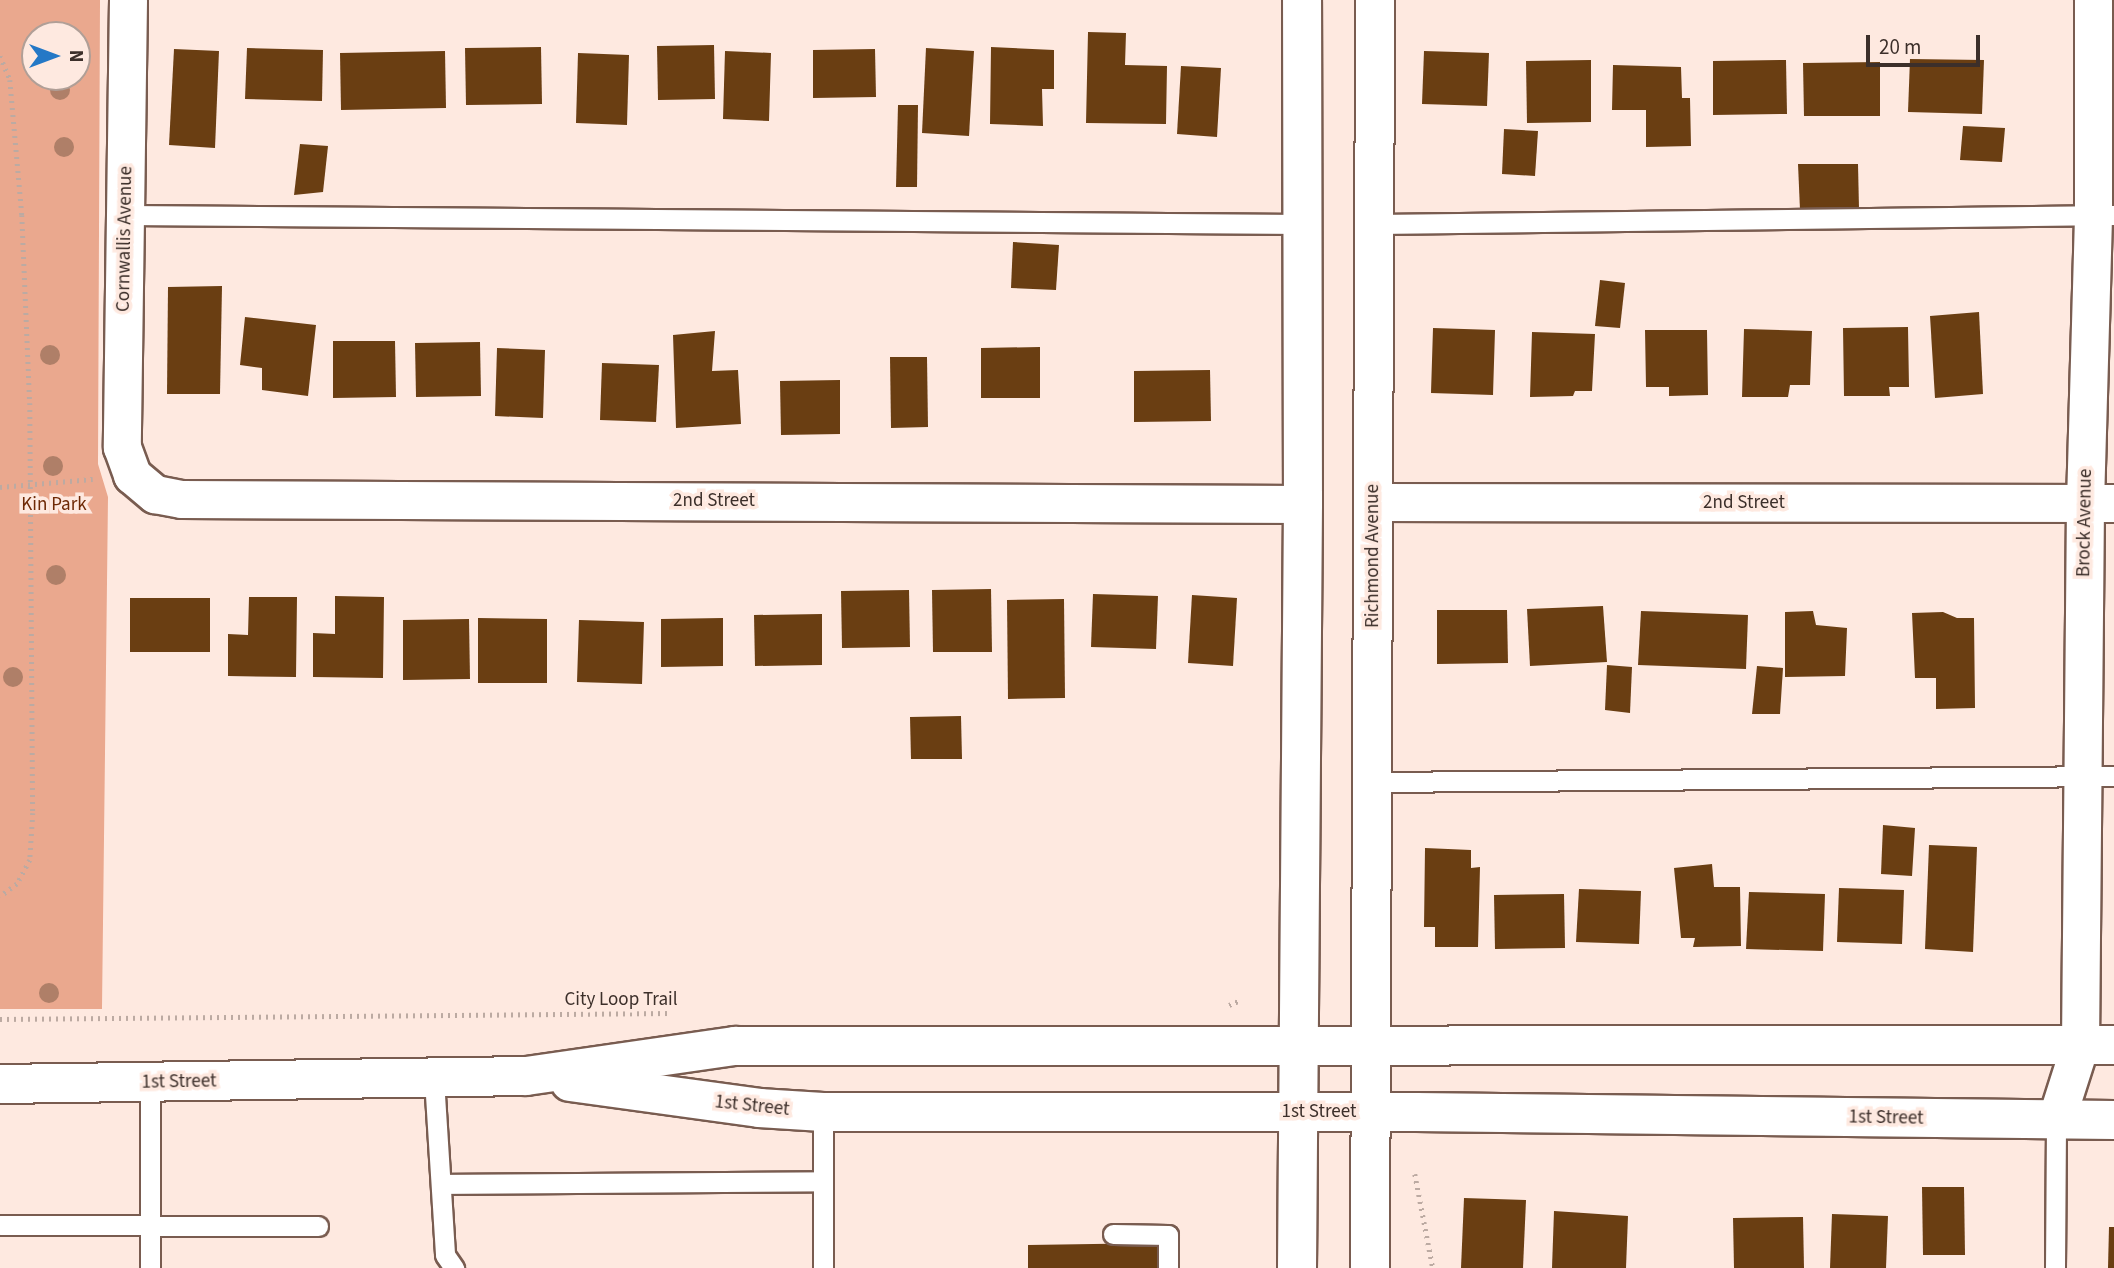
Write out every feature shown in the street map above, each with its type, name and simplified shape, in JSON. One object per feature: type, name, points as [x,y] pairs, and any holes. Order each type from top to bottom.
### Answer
[{"type":"main road","points":[[1297,1268],[1303,504],[1302,0]]},
{"type":"main road","name":"Richmond Avenue","points":[[1370,1268],[1375,0]]},
{"type":"main road","name":"1st Street","points":[[0,1084],[526,1076],[735,1046],[1371,1048],[2097,1045]]},
{"type":"main road","name":"1st Street","points":[[526,1076],[759,1108],[823,1112],[1372,1112],[2114,1119]]},
{"type":"street","name":"Cornwallis Avenue","points":[[117,477],[121,447],[128,0]]},
{"type":"street","name":"Brock Avenue","points":[[2056,1120],[2097,1045],[2099,503],[2104,215],[2093,0]]},
{"type":"street","name":"2nd Street","points":[[117,477],[155,494],[181,499],[1303,504]]},
{"type":"street","name":"2nd Street","points":[[1374,502],[2099,503]]},
{"type":"lane","points":[[125,215],[1303,224]]},
{"type":"lane","points":[[1376,224],[2104,215]]},
{"type":"lane","points":[[1372,782],[2097,776]]},
{"type":"lane","points":[[434,1079],[445,1255],[454,1268]]},
{"type":"lane","points":[[150,1083],[150,1268]]},
{"type":"lane","points":[[823,1112],[823,1268]]},
{"type":"lane","points":[[2055,1268],[2056,1120]]},
{"type":"lane","points":[[441,1184],[823,1181]]},
{"type":"lane","points":[[0,1225],[318,1226]]},
{"type":"lane","points":[[1113,1234],[1168,1235],[1168,1268]]},
{"type":"path","points":[[0,56],[10,80],[17,138],[31,484],[33,813],[30,860],[17,884],[0,897]]},
{"type":"path","points":[[0,487],[117,477]]},
{"type":"path","points":[[1223,1006],[1241,1000]]},
{"type":"path","name":"City Loop Trail","points":[[0,1019],[685,1013]]},
{"type":"path","points":[[1415,1174],[1433,1268]]},
{"type":"green space","name":"Kin Park","points":[[0,0],[100,0],[98,464],[108,497],[102,1009],[0,1009]]},
{"type":"building","points":[[1088,32],[1126,33],[1125,65],[1167,66],[1166,124],[1086,123]]},
{"type":"building","points":[[714,45],[715,99],[658,100],[657,46]]},
{"type":"building","points":[[541,47],[542,104],[466,105],[465,48]]},
{"type":"building","points":[[991,47],[1054,50],[1054,89],[1042,89],[1043,126],[990,124]]},
{"type":"building","points":[[247,48],[323,50],[322,101],[245,99]]},
{"type":"building","points":[[926,48],[974,51],[969,136],[922,133]]},
{"type":"building","points":[[174,49],[219,51],[215,148],[169,145]]},
{"type":"building","points":[[875,49],[876,97],[813,98],[813,50]]},
{"type":"building","points":[[445,51],[446,108],[341,110],[340,53]]},
{"type":"building","points":[[725,51],[771,53],[769,121],[723,119]]},
{"type":"building","points":[[1424,51],[1489,53],[1487,106],[1422,104]]},
{"type":"building","points":[[578,53],[629,55],[627,125],[576,123]]},
{"type":"building","points":[[1910,59],[1984,60],[1982,114],[1908,112]]},
{"type":"building","points":[[1591,60],[1591,122],[1527,123],[1526,61]]},
{"type":"building","points":[[1786,60],[1787,114],[1713,115],[1713,61]]},
{"type":"building","points":[[1880,62],[1880,116],[1804,116],[1803,63]]},
{"type":"building","points":[[1613,65],[1681,67],[1682,98],[1690,98],[1691,146],[1646,147],[1646,110],[1612,110]]},
{"type":"building","points":[[1181,66],[1221,68],[1217,137],[1177,134]]},
{"type":"building","points":[[898,105],[918,105],[917,187],[896,187]]},
{"type":"building","points":[[1963,126],[2005,128],[2002,162],[1960,160]]},
{"type":"building","points":[[1504,129],[1538,131],[1535,176],[1502,174]]},
{"type":"building","points":[[300,144],[328,146],[323,192],[294,195]]},
{"type":"building","points":[[1798,164],[1858,164],[1859,209],[1800,210]]},
{"type":"building","points":[[1013,242],[1059,245],[1056,290],[1011,288]]},
{"type":"building","points":[[1600,280],[1625,283],[1620,328],[1595,326]]},
{"type":"building","points":[[222,286],[220,394],[167,394],[168,287]]},
{"type":"building","points":[[1979,312],[1983,394],[1935,398],[1930,316]]},
{"type":"building","points":[[245,317],[316,325],[308,396],[262,390],[262,368],[240,365]]},
{"type":"building","points":[[1908,327],[1909,387],[1889,387],[1890,396],[1844,396],[1843,328]]},
{"type":"building","points":[[1433,328],[1495,330],[1493,395],[1431,393]]},
{"type":"building","points":[[1744,329],[1812,331],[1810,385],[1790,385],[1788,397],[1742,397]]},
{"type":"building","points":[[1645,330],[1707,330],[1708,395],[1669,396],[1669,387],[1646,387]]},
{"type":"building","points":[[715,331],[712,371],[738,370],[741,424],[676,428],[673,335]]},
{"type":"building","points":[[1532,332],[1595,334],[1592,391],[1575,391],[1573,396],[1530,397]]},
{"type":"building","points":[[333,341],[395,341],[396,397],[333,398]]},
{"type":"building","points":[[480,342],[481,396],[416,397],[415,343]]},
{"type":"building","points":[[1040,347],[1040,398],[981,398],[981,348]]},
{"type":"building","points":[[497,348],[545,350],[543,418],[495,416]]},
{"type":"building","points":[[890,357],[927,357],[928,427],[891,428]]},
{"type":"building","points":[[602,363],[659,365],[656,422],[600,420]]},
{"type":"building","points":[[1210,370],[1211,421],[1134,422],[1134,371]]},
{"type":"building","points":[[840,380],[840,434],[781,435],[780,381]]},
{"type":"building","points":[[991,589],[992,652],[933,652],[932,590]]},
{"type":"building","points":[[909,590],[910,647],[842,648],[841,591]]},
{"type":"building","points":[[1093,594],[1158,596],[1156,649],[1091,647]]},
{"type":"building","points":[[1192,595],[1237,598],[1233,666],[1188,663]]},
{"type":"building","points":[[335,596],[384,597],[383,678],[313,677],[313,633],[335,634]]},
{"type":"building","points":[[249,597],[297,597],[296,677],[228,676],[228,634],[248,635]]},
{"type":"building","points":[[130,598],[210,598],[210,652],[130,652]]},
{"type":"building","points":[[1064,599],[1065,698],[1008,699],[1007,600]]},
{"type":"building","points":[[1603,606],[1607,662],[1530,666],[1527,609]]},
{"type":"building","points":[[1437,610],[1507,610],[1508,663],[1437,664]]},
{"type":"building","points":[[1641,611],[1748,615],[1746,669],[1638,665]]},
{"type":"building","points":[[1813,611],[1816,625],[1847,628],[1845,676],[1785,677],[1785,612]]},
{"type":"building","points":[[1943,612],[1957,618],[1974,618],[1975,708],[1936,709],[1936,678],[1915,678],[1912,613]]},
{"type":"building","points":[[822,614],[822,665],[755,666],[754,615]]},
{"type":"building","points":[[478,618],[547,619],[547,683],[478,683]]},
{"type":"building","points":[[723,618],[723,666],[661,667],[661,619]]},
{"type":"building","points":[[469,619],[470,679],[403,680],[403,620]]},
{"type":"building","points":[[579,620],[644,622],[642,684],[577,682]]},
{"type":"building","points":[[1607,665],[1632,667],[1630,713],[1605,710]]},
{"type":"building","points":[[1757,666],[1783,668],[1780,714],[1752,714]]},
{"type":"building","points":[[961,716],[962,759],[911,759],[910,717]]},
{"type":"building","points":[[1883,825],[1915,828],[1912,876],[1881,874]]},
{"type":"building","points":[[1929,845],[1977,847],[1973,952],[1925,949]]},
{"type":"building","points":[[1425,848],[1471,850],[1471,868],[1480,867],[1478,947],[1435,947],[1435,927],[1424,927]]},
{"type":"building","points":[[1712,864],[1714,887],[1740,887],[1741,946],[1693,947],[1695,938],[1681,938],[1674,868]]},
{"type":"building","points":[[1839,888],[1904,890],[1902,944],[1837,942]]},
{"type":"building","points":[[1579,889],[1641,891],[1639,944],[1576,942]]},
{"type":"building","points":[[1749,892],[1825,894],[1823,951],[1746,949]]},
{"type":"building","points":[[1564,894],[1565,948],[1495,949],[1494,895]]},
{"type":"building","points":[[1922,1187],[1964,1187],[1965,1255],[1923,1255]]},
{"type":"building","points":[[1464,1198],[1526,1200],[1523,1268],[1461,1268]]},
{"type":"building","points":[[1554,1211],[1628,1216],[1626,1268],[1552,1268]]},
{"type":"building","points":[[1832,1214],[1888,1216],[1886,1268],[1830,1268]]},
{"type":"building","points":[[1803,1217],[1804,1268],[1734,1268],[1733,1218]]},
{"type":"building","points":[[2109,1227],[2114,1227],[2114,1268],[2108,1268]]},
{"type":"building","points":[[1159,1243],[1160,1268],[1028,1268],[1028,1245]]}]
